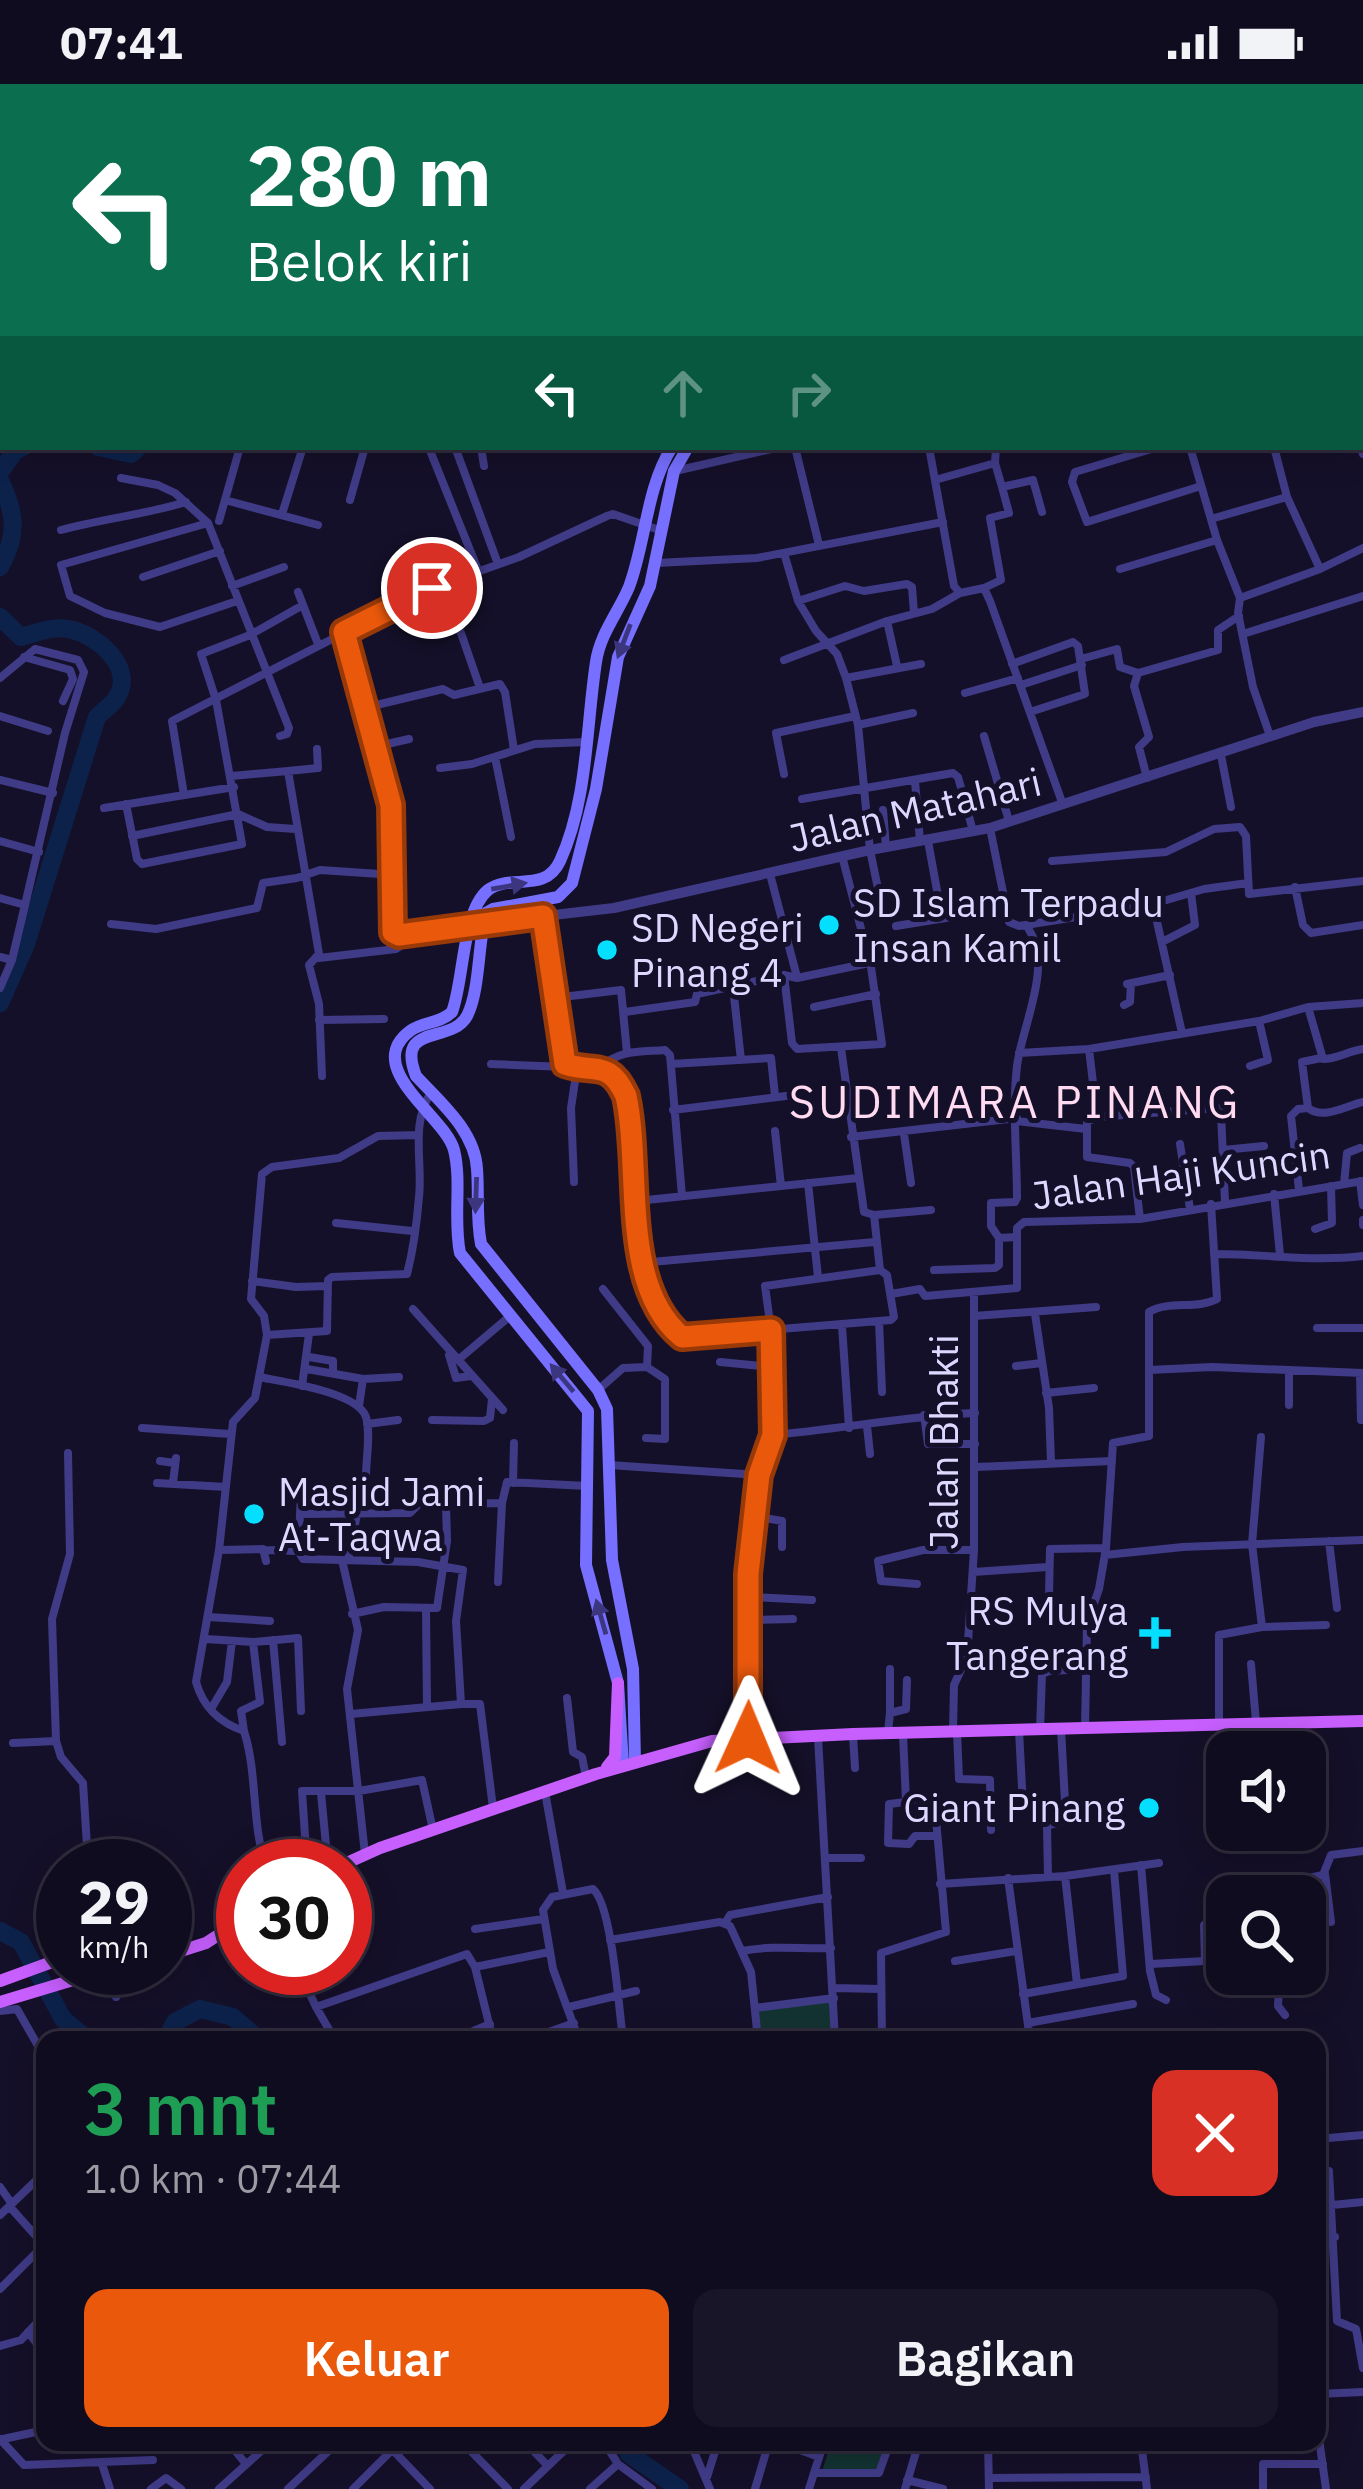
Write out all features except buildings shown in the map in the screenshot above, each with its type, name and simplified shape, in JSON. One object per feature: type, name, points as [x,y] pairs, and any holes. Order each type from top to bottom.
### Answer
[{"type":"main road","points":[[629,1764],[633,1670],[611,1559],[607,1409],[598,1390],[482,1244],[476,1218],[477,1164],[468,1137],[400,1077],[399,1048],[412,1029],[446,1019],[452,1012],[486,892],[494,886],[546,879],[560,864],[580,789],[596,657],[628,587],[659,471],[670,450]]},
{"type":"main road","points":[[477,924],[493,909],[558,897],[572,884],[596,789],[618,657],[650,586],[674,471],[686,450]]},
{"type":"main road","points":[[427,1100],[455,1152],[460,1253],[588,1411],[586,1564],[618,1683],[629,1764]]},
{"type":"main road","points":[[510,1316],[527,1302]]},
{"type":"main road","points":[[584,1537],[597,1541],[610,1536]]},
{"type":"main road","points":[[586,1564],[598,1556],[611,1559]]},
{"type":"main road","points":[[591,1776],[615,1757],[618,1683]]},
{"type":"main road","points":[[372,1852],[591,1776],[712,1741],[1363,1721]]},
{"type":"main road","points":[[5,1978],[36,1967]]},
{"type":"main road","points":[[5,2003],[36,1992]]},
{"type":"street","points":[[237,601],[160,627],[105,613],[70,596],[61,566],[213,522],[225,500],[239,450]]},
{"type":"street","points":[[282,514],[302,450]]},
{"type":"street","points":[[350,500],[364,450]]},
{"type":"street","points":[[456,450],[498,564]]},
{"type":"street","points":[[481,450],[484,466]]},
{"type":"street","points":[[674,471],[767,450]]},
{"type":"street","points":[[796,450],[818,545]]},
{"type":"street","points":[[930,450],[959,593]]},
{"type":"street","points":[[784,660],[1001,580],[990,518],[1009,513],[995,464],[996,450]]},
{"type":"street","points":[[1148,450],[1076,472],[1072,482],[1087,522],[1201,486]]},
{"type":"street","points":[[1191,450],[1240,598],[1253,687],[1271,737]]},
{"type":"street","points":[[1275,450],[1287,497],[1320,569]]},
{"type":"street","points":[[431,453],[478,570]]},
{"type":"street","points":[[935,480],[995,464]]},
{"type":"street","points":[[121,478],[158,485],[213,522],[237,601],[289,728],[280,736]]},
{"type":"street","points":[[1002,487],[1033,480],[1042,512]]},
{"type":"street","points":[[1211,519],[1287,497]]},
{"type":"street","points":[[225,500],[318,525]]},
{"type":"street","points":[[61,530],[188,502]]},
{"type":"street","points":[[184,795],[172,721],[432,588],[613,514],[662,531]]},
{"type":"street","points":[[655,563],[757,559],[944,521]]},
{"type":"street","points":[[1120,568],[1217,540]]},
{"type":"street","points":[[1240,598],[1363,548]]},
{"type":"street","points":[[143,578],[220,551]]},
{"type":"street","points":[[784,553],[798,601],[837,654],[846,678],[882,908]]},
{"type":"street","points":[[232,586],[284,567]]},
{"type":"street","points":[[798,601],[844,586],[864,591],[907,584],[912,586],[914,614]]},
{"type":"street","points":[[432,588],[461,633],[480,688]]},
{"type":"street","points":[[984,588],[1064,806]]},
{"type":"street","points":[[298,592],[318,644]]},
{"type":"street","points":[[1243,634],[1363,596]]},
{"type":"street","points":[[126,804],[136,859],[142,864],[236,848],[243,839],[233,782],[201,655],[303,605]]},
{"type":"street","points":[[965,693],[1019,682],[1118,649],[1120,668],[1138,673],[1218,650],[1218,630],[1239,616]]},
{"type":"street","points":[[886,621],[897,666]]},
{"type":"street","points":[[344,632],[391,805],[393,932],[477,924]]},
{"type":"street","points":[[1012,664],[1073,643],[1078,646],[1084,694],[1030,712]]},
{"type":"street","points":[[0,678],[24,657],[42,649],[78,660],[84,672],[65,733],[12,960],[0,988]]},
{"type":"street","points":[[24,657],[70,670],[73,679],[63,701]]},
{"type":"street","points":[[846,678],[921,664]]},
{"type":"street","points":[[1138,673],[1134,686],[1149,737],[1139,747],[1147,779]]},
{"type":"street","points":[[364,708],[443,689],[454,694],[500,684],[514,750]]},
{"type":"street","points":[[784,774],[776,733],[913,712]]},
{"type":"street","name":"Jalan Matahari","points":[[477,924],[614,908],[990,828],[1314,722],[1363,712]]},
{"type":"street","points":[[0,716],[48,730]]},
{"type":"street","points":[[984,736],[1009,823]]},
{"type":"street","points":[[374,747],[409,739]]},
{"type":"street","points":[[440,768],[547,742],[587,742]]},
{"type":"street","points":[[104,808],[318,768],[317,749]]},
{"type":"street","points":[[1221,755],[1231,807]]},
{"type":"street","points":[[495,757],[511,837]]},
{"type":"street","points":[[288,771],[319,958]]},
{"type":"street","points":[[802,799],[956,774],[973,831]]},
{"type":"street","points":[[0,780],[53,793]]},
{"type":"street","points":[[915,781],[942,918]]},
{"type":"street","points":[[884,810],[886,847]]},
{"type":"street","points":[[132,836],[238,814],[267,827],[295,830]]},
{"type":"street","points":[[1052,861],[1166,852],[1214,829],[1240,827],[1246,836],[1249,894],[1363,880]]},
{"type":"street","points":[[990,828],[1009,922],[1028,928],[1247,883]]},
{"type":"street","points":[[0,842],[39,852]]},
{"type":"street","points":[[784,975],[794,1047],[881,1044],[876,994],[842,856]]},
{"type":"street","points":[[111,925],[156,929],[257,908],[263,883],[304,875],[341,869],[395,875]]},
{"type":"street","points":[[770,874],[797,978]]},
{"type":"street","points":[[1295,887],[1304,925],[1311,933],[1363,925]]},
{"type":"street","points":[[1162,942],[1195,925],[1191,893]]},
{"type":"street","points":[[0,898],[25,905]]},
{"type":"street","points":[[1153,904],[1182,1033]]},
{"type":"street","points":[[896,926],[1007,908]]},
{"type":"street","points":[[543,916],[554,998],[572,1067],[574,1182]]},
{"type":"street","points":[[934,1270],[999,1265],[991,1204],[1016,1200],[1019,1053],[1036,975],[1034,939],[1028,928]]},
{"type":"street","points":[[322,1076],[318,994],[309,963],[396,949],[405,943],[402,934]]},
{"type":"street","points":[[0,957],[12,960]]},
{"type":"street","points":[[625,1012],[695,1002],[696,994],[784,975],[797,978],[869,963]]},
{"type":"street","points":[[1124,1005],[1132,994],[1129,984],[1170,975]]},
{"type":"street","points":[[733,987],[741,1060]]},
{"type":"street","points":[[554,998],[621,990],[628,1053]]},
{"type":"street","points":[[814,1006],[876,994]]},
{"type":"street","points":[[1019,1053],[1088,1049],[1259,1021],[1308,1007],[1363,1003]]},
{"type":"street","points":[[1308,1007],[1321,1058]]},
{"type":"street","points":[[319,1020],[385,1019]]},
{"type":"street","points":[[1250,1066],[1268,1060],[1259,1021]]},
{"type":"street","points":[[841,1048],[865,1212],[931,1210]]},
{"type":"street","points":[[1088,1049],[1097,1117]]},
{"type":"street","points":[[1308,1108],[1302,1062],[1337,1059],[1363,1049]]},
{"type":"street","points":[[602,1067],[611,1058],[628,1053],[665,1050],[671,1064],[682,1196]]},
{"type":"street","points":[[671,1064],[770,1058],[775,1096]]},
{"type":"street","points":[[491,1064],[602,1067],[617,1080],[626,1096],[640,1263],[659,1305],[682,1337],[771,1330],[842,1326],[893,1319],[887,1275],[880,1270],[765,1286],[771,1330],[773,1435],[759,1475],[753,1516],[748,1738]]},
{"type":"street","points":[[673,1110],[794,1095]]},
{"type":"street","points":[[267,1335],[328,1329],[327,1286],[332,1276],[406,1274],[419,1199],[419,1135],[427,1100]]},
{"type":"street","points":[[1299,1190],[1291,1116],[1298,1109],[1328,1114],[1363,1102]]},
{"type":"street","points":[[1140,1219],[1134,1167],[1088,1159],[1089,1119],[1213,1106],[1221,1113],[1225,1202]]},
{"type":"street","points":[[851,1137],[1017,1120],[1086,1129]]},
{"type":"street","points":[[775,1131],[781,1186]]},
{"type":"street","points":[[904,1134],[911,1183]]},
{"type":"street","points":[[244,1731],[221,1722],[196,1682],[219,1550],[231,1434],[237,1412],[255,1398],[267,1335],[264,1316],[250,1299],[265,1169],[339,1158],[383,1135],[419,1135]]},
{"type":"street","points":[[1180,1144],[1190,1209]]},
{"type":"street","points":[[1223,1150],[1264,1146]]},
{"type":"street","points":[[1344,1184],[1347,1153],[1360,1148]]},
{"type":"street","points":[[637,1201],[858,1178]]},
{"type":"street","points":[[1361,1181],[1363,1205]]},
{"type":"street","name":"Jalan Haji Kuncin","points":[[1017,1237],[1018,1226],[1024,1222],[1140,1219],[1361,1181]]},
{"type":"street","points":[[808,1184],[818,1277]]},
{"type":"street","points":[[1315,1229],[1333,1223],[1331,1186]]},
{"type":"street","points":[[1274,1194],[1280,1255]]},
{"type":"street","points":[[1084,1729],[1089,1612],[1106,1551],[1114,1441],[1148,1436],[1149,1312],[1157,1306],[1207,1304],[1217,1299],[1211,1204]]},
{"type":"street","points":[[874,1215],[880,1270]]},
{"type":"street","points":[[336,1223],[412,1231]]},
{"type":"street","points":[[891,1294],[920,1289],[925,1296],[1019,1286],[1017,1237],[999,1238]]},
{"type":"street","points":[[640,1263],[875,1242]]},
{"type":"street","points":[[1215,1254],[1326,1261],[1363,1256]]},
{"type":"street","points":[[252,1281],[327,1286]]},
{"type":"street","points":[[604,1289],[648,1346],[647,1367]]},
{"type":"street","name":"Jalan Bhakti","points":[[955,1732],[954,1685],[968,1657],[974,1550],[974,1292]]},
{"type":"street","points":[[974,1316],[1096,1307]]},
{"type":"street","points":[[412,1310],[503,1410]]},
{"type":"street","points":[[1035,1314],[1051,1462]]},
{"type":"street","points":[[458,1360],[510,1316]]},
{"type":"street","points":[[879,1321],[882,1392]]},
{"type":"street","points":[[842,1326],[849,1428]]},
{"type":"street","points":[[1317,1328],[1363,1328]]},
{"type":"street","points":[[302,1386],[309,1334]]},
{"type":"street","points":[[447,1348],[456,1378],[472,1376]]},
{"type":"street","points":[[309,1357],[333,1361],[333,1372]]},
{"type":"street","points":[[720,1362],[772,1367]]},
{"type":"street","points":[[1016,1366],[1042,1363]]},
{"type":"street","points":[[598,1390],[623,1368],[647,1367],[664,1379],[665,1439],[646,1438]]},
{"type":"street","points":[[1149,1370],[1212,1367],[1361,1373],[1361,1420]]},
{"type":"street","points":[[307,1369],[363,1379],[399,1377]]},
{"type":"street","points":[[1289,1370],[1289,1405]]},
{"type":"street","points":[[259,1377],[358,1406]]},
{"type":"street","points":[[363,1379],[358,1406],[367,1424],[366,1476]]},
{"type":"street","points":[[1046,1393],[1094,1388]]},
{"type":"street","points":[[432,1420],[484,1421],[490,1418],[492,1398]]},
{"type":"street","points":[[773,1435],[975,1413]]},
{"type":"street","points":[[924,1415],[928,1444],[975,1444]]},
{"type":"street","points":[[367,1424],[398,1420]]},
{"type":"street","points":[[867,1426],[870,1454]]},
{"type":"street","points":[[142,1428],[231,1434]]},
{"type":"street","points":[[1261,1437],[1252,1544],[1262,1627]]},
{"type":"street","points":[[513,1483],[514,1443]]},
{"type":"street","points":[[68,1453],[70,1554],[52,1619],[56,1741],[61,1757],[83,1783],[87,1839]]},
{"type":"street","points":[[160,1461],[176,1460],[173,1483]]},
{"type":"street","points":[[976,1467],[1112,1461]]},
{"type":"street","points":[[609,1465],[759,1475]]},
{"type":"street","points":[[302,1478],[298,1551],[303,1559],[444,1566],[464,1572],[456,1635],[461,1704]]},
{"type":"street","points":[[498,1582],[505,1482],[586,1486]]},
{"type":"street","points":[[157,1483],[226,1487]]},
{"type":"street","points":[[300,1514],[410,1513],[419,1504],[502,1503]]},
{"type":"street","points":[[352,1614],[384,1607],[439,1605],[446,1504]]},
{"type":"street","points":[[357,1514],[345,1560],[358,1630],[347,1680],[364,1839]]},
{"type":"street","points":[[753,1516],[782,1521],[782,1546]]},
{"type":"street","points":[[1049,1595],[1048,1551],[1054,1547],[1106,1551],[1363,1540]]},
{"type":"street","points":[[1329,1541],[1337,1608]]},
{"type":"street","points":[[219,1550],[265,1555],[298,1551]]},
{"type":"street","points":[[917,1584],[881,1581],[878,1561],[923,1550],[974,1550]]},
{"type":"street","points":[[973,1572],[1048,1567]]},
{"type":"street","points":[[749,1597],[812,1600]]},
{"type":"street","points":[[426,1608],[427,1707]]},
{"type":"street","points":[[209,1617],[270,1621]]},
{"type":"street","points":[[751,1620],[793,1619]]},
{"type":"street","points":[[1219,1725],[1218,1636],[1262,1627],[1326,1625]]},
{"type":"street","points":[[206,1639],[299,1639],[302,1712]]},
{"type":"street","points":[[273,1640],[282,1742]]},
{"type":"street","points":[[211,1709],[227,1682],[232,1641]]},
{"type":"street","points":[[253,1642],[260,1702],[241,1712],[259,1839]]},
{"type":"street","points":[[1251,1664],[1257,1724]]},
{"type":"street","points":[[887,1734],[890,1669]]},
{"type":"street","points":[[1040,1730],[1042,1674],[1086,1670]]},
{"type":"street","points":[[890,1713],[906,1709],[907,1680]]},
{"type":"street","points":[[567,1698],[573,1753],[583,1757],[591,1776]]},
{"type":"street","points":[[351,1714],[480,1704],[493,1810]]},
{"type":"street","points":[[1048,1877],[1047,1826],[1066,1820],[1061,1729]]},
{"type":"street","points":[[1019,1730],[1023,1807]]},
{"type":"street","points":[[955,1732],[959,1779],[988,1778],[991,1783],[991,1830]]},
{"type":"street","points":[[853,1734],[855,1768]]},
{"type":"street","points":[[903,1734],[906,1802]]},
{"type":"street","points":[[818,1736],[835,2031]]},
{"type":"street","points":[[13,1743],[56,1741]]},
{"type":"street","points":[[304,1839],[300,1796],[306,1790],[359,1791],[425,1781],[433,1830]]},
{"type":"street","points":[[545,1792],[563,1893]]},
{"type":"street","points":[[321,1793],[325,1839]]},
{"type":"street","points":[[882,2031],[881,1954],[946,1932],[934,1806],[890,1802],[888,1843],[909,1844],[916,1836],[936,1836]]},
{"type":"street","points":[[1331,1922],[1325,1872],[1331,1855],[1363,1851]]},
{"type":"street","points":[[825,1858],[861,1858]]},
{"type":"street","points":[[939,1884],[1065,1876],[1159,1863]]},
{"type":"street","points":[[1141,1865],[1150,1964],[1156,1996],[1166,2000]]},
{"type":"street","points":[[1023,1994],[1123,1976],[1114,1870]]},
{"type":"street","points":[[1315,1875],[1325,1872]]},
{"type":"street","points":[[1065,1876],[1077,1984]]},
{"type":"street","points":[[1008,1878],[1029,2031]]},
{"type":"street","points":[[576,2031],[549,1952],[543,1919],[546,1902],[563,1893],[597,1890],[610,1940],[622,2031]]},
{"type":"street","points":[[610,1940],[723,1923],[730,1916],[828,1898]]},
{"type":"street","points":[[475,1929],[543,1919]]},
{"type":"street","points":[[723,1923],[742,1951],[754,1985],[757,2031]]},
{"type":"street","points":[[1150,1964],[1205,1961],[1206,1923]]},
{"type":"street","points":[[742,1951],[775,1945],[794,1951],[831,1948]]},
{"type":"street","points":[[955,1961],[1016,1951]]},
{"type":"street","points":[[475,1967],[549,1952]]},
{"type":"street","points":[[316,2007],[464,1954],[475,1967],[492,2031]]},
{"type":"street","points":[[755,2008],[880,1989]]},
{"type":"street","points":[[569,2007],[636,1990]]},
{"type":"street","points":[[310,1995],[329,2031]]},
{"type":"street","points":[[1278,1995],[1285,2015]]},
{"type":"street","points":[[5,2003],[17,2009],[36,2042]]},
{"type":"street","points":[[1028,2023],[1133,2004]]},
{"type":"street","points":[[551,2031],[574,2023]]},
{"type":"street","points":[[473,2031],[490,2024]]},
{"type":"street","points":[[1326,2138],[1363,2135]]},
{"type":"street","points":[[1329,2171],[1337,2321],[1356,2329],[1363,2368]]},
{"type":"street","points":[[0,2215],[36,2182]]},
{"type":"street","points":[[0,2187],[36,2234]]},
{"type":"street","points":[[1332,2205],[1363,2202]]},
{"type":"street","points":[[1326,2236],[1335,2237]]},
{"type":"street","points":[[0,2289],[36,2254]]},
{"type":"street","points":[[0,2346],[21,2340],[36,2324]]},
{"type":"street","points":[[28,2332],[36,2342]]},
{"type":"street","points":[[1326,2394],[1363,2392]]},
{"type":"street","points":[[36,2432],[1,2439],[24,2465],[153,2460]]},
{"type":"street","points":[[236,2451],[247,2464]]},
{"type":"street","points":[[223,2488],[261,2451]]},
{"type":"street","points":[[288,2489],[328,2451]]},
{"type":"street","points":[[352,2489],[385,2451]]},
{"type":"street","points":[[393,2451],[425,2487]]},
{"type":"street","points":[[471,2451],[508,2489]]},
{"type":"street","points":[[534,2451],[548,2466]]},
{"type":"street","points":[[524,2489],[564,2451]]},
{"type":"street","points":[[610,2451],[618,2464],[652,2489]]},
{"type":"street","points":[[695,2451],[710,2489]]},
{"type":"street","points":[[706,2478],[715,2451]]},
{"type":"street","points":[[755,2489],[770,2451]]},
{"type":"street","points":[[801,2451],[820,2457]]},
{"type":"street","points":[[809,2489],[822,2451]]},
{"type":"street","points":[[814,2473],[879,2473],[887,2451]]},
{"type":"street","points":[[916,2451],[906,2485],[943,2489]]},
{"type":"street","points":[[988,2451],[989,2484],[1146,2477]]},
{"type":"street","points":[[1142,2451],[1148,2489]]},
{"type":"street","points":[[1321,2451],[1326,2489]]},
{"type":"street","points":[[102,2464],[110,2489]]},
{"type":"street","points":[[590,2489],[618,2464]]},
{"type":"street","points":[[1263,2489],[1263,2464],[1323,2464]]},
{"type":"street","points":[[831,2474],[836,2486]]},
{"type":"street","points":[[1092,2477],[1093,2489]]},
{"type":"street","points":[[152,2489],[166,2478],[181,2489]]},
{"type":"green space","points":[[829,2002],[832,2031],[759,2031],[758,2009]]},
{"type":"green space","points":[[828,2451],[883,2451],[877,2471],[822,2472]]},
{"type":"waterway","points":[[0,472],[17,450]]},
{"type":"waterway","points":[[112,450],[131,454],[136,450]]},
{"type":"waterway","points":[[0,480],[13,524],[0,567]]},
{"type":"waterway","points":[[0,617],[21,637],[62,628],[90,637],[110,653],[121,674],[115,700],[97,717],[26,944],[0,1003]]},
{"type":"waterway","points":[[0,1931],[21,1942],[63,2019],[77,2031]]},
{"type":"waterway","points":[[170,2031],[175,2022],[200,2009],[233,2017],[249,2031]]},
{"type":"waterway","points":[[628,2451],[680,2489]]},
{"type":"place","name":"SD Islam Terpadu Insan Kamil","points":[[829,925]]},
{"type":"place","name":"SD Negeri Pinang 4","points":[[607,950]]},
{"type":"place","name":"Masjid Jami At-Taqwa","points":[[254,1514]]},
{"type":"place","name":"RS Mulya Tangerang","points":[[1155,1633]]},
{"type":"place","name":"Giant Pinang","points":[[1149,1808]]},
{"type":"district","name":"SUDIMARA PINANG","points":[[1015,1102]]},
{"type":"route","points":[[432,588],[344,632],[391,805],[393,932],[399,935],[543,916],[565,1064],[602,1067],[626,1096],[640,1263],[659,1305],[682,1337],[771,1330],[773,1435],[759,1475],[748,1574],[748,1738]]}]
